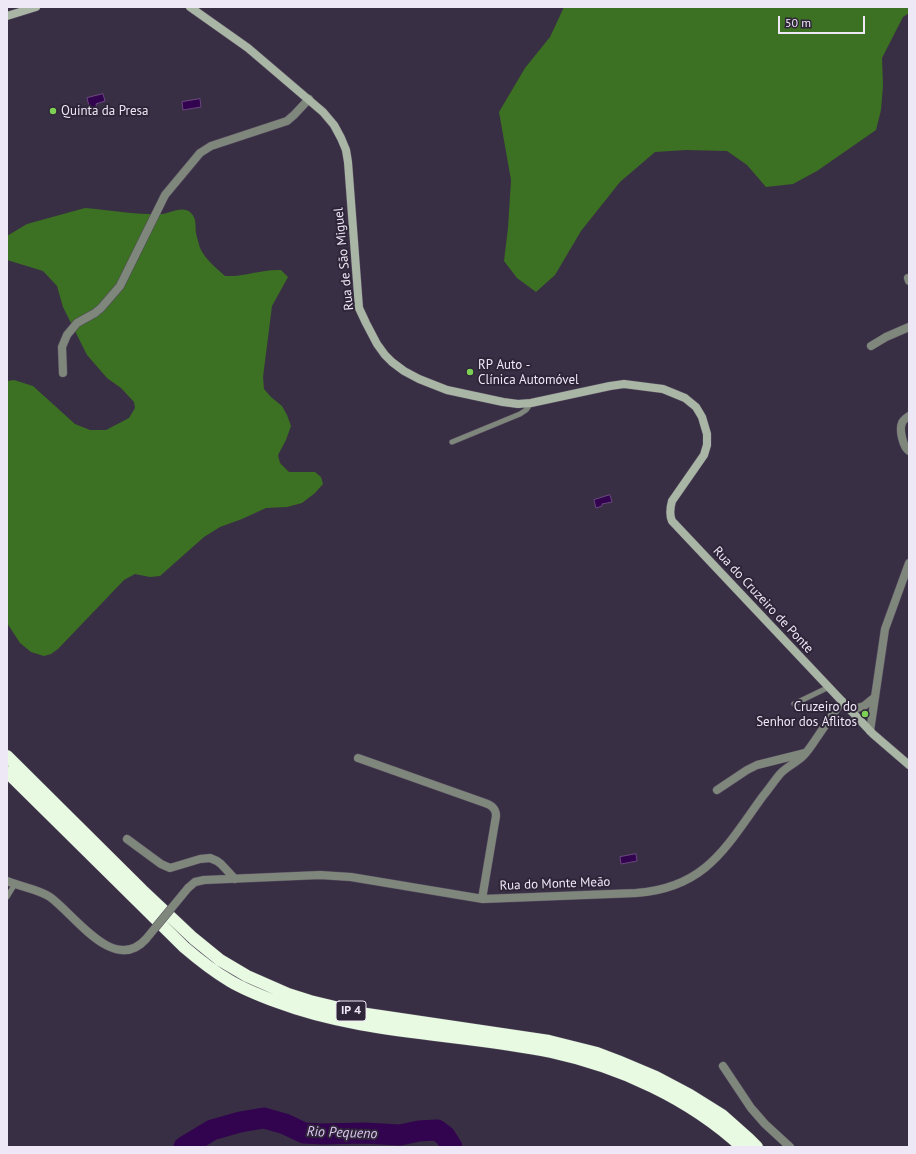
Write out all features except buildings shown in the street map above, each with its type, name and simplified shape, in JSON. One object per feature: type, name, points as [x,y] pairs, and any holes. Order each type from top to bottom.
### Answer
[{"type":"highway","name":"IP 4","points":[[7,756],[142,890],[194,938],[220,960],[247,976],[288,994],[360,1013],[564,1044],[618,1060],[656,1077],[690,1095],[722,1115],[757,1147]]},
{"type":"highway","name":"IP 4","points":[[7,772],[162,926],[213,970],[245,989],[306,1012],[357,1024],[532,1049],[594,1064],[635,1079],[667,1095],[710,1121],[742,1147]]},
{"type":"street","points":[[7,16],[36,7]]},
{"type":"street","name":"Rua de São Miguel","points":[[190,7],[248,48],[309,99],[331,121],[339,134],[345,146],[348,166],[360,308],[366,323],[382,351],[392,362],[404,371],[432,385],[447,390],[508,403],[531,403],[624,384],[663,388],[685,398],[692,403],[698,409],[707,430]]},
{"type":"street","points":[[63,373],[62,346],[67,335],[77,323],[101,308],[120,286],[165,195],[198,155],[203,150],[211,146],[285,122],[309,99]]},
{"type":"street","points":[[871,346],[886,337],[909,328]]},
{"type":"street","points":[[909,416],[903,421],[901,427],[904,446],[909,451]]},
{"type":"street","name":"Rua do Cruzeiro de Ponte","points":[[707,430],[708,440],[706,450],[702,459],[672,501],[670,510],[671,518],[870,731],[909,765]]},
{"type":"street","points":[[870,731],[885,629],[909,563]]},
{"type":"street","points":[[851,710],[864,706],[875,697]]},
{"type":"street","name":"Rua do Monte Meão","points":[[11,883],[36,890],[49,896],[88,933],[109,946],[118,949],[131,949],[138,947],[188,888],[200,881],[320,875],[351,877],[482,899],[636,893],[656,890],[682,883],[704,870],[722,853],[778,776],[806,753],[842,701]]},
{"type":"street","points":[[717,790],[754,766],[806,753]]},
{"type":"street","points":[[358,758],[488,804],[494,808],[496,816],[482,899]]},
{"type":"street","points":[[127,839],[167,868],[203,858],[210,858],[222,864],[235,879]]},
{"type":"street","points":[[724,1066],[751,1108],[765,1124],[790,1147]]},
{"type":"lane","points":[[452,442],[520,414],[526,410],[531,403]]},
{"type":"lane","points":[[794,704],[829,687]]},
{"type":"lane","points":[[7,897],[11,883]]},
{"type":"green space","points":[[564,7],[909,7],[909,13],[903,17],[882,58],[883,86],[881,110],[876,130],[817,171],[793,184],[766,187],[747,165],[727,151],[686,150],[655,152],[620,182],[581,231],[555,275],[536,292],[517,278],[504,261],[511,180],[499,112],[525,68],[550,37]]},
{"type":"green space","points":[[85,208],[152,214],[162,214],[177,210],[188,211],[194,218],[196,235],[202,252],[225,276],[281,270],[288,277],[272,306],[263,377],[264,389],[282,406],[291,426],[278,455],[280,463],[289,472],[315,472],[321,477],[323,484],[315,493],[302,503],[287,507],[266,508],[220,527],[204,537],[160,576],[150,577],[135,574],[124,580],[58,649],[51,654],[44,656],[31,652],[20,643],[7,623],[7,381],[14,380],[33,386],[75,424],[90,430],[106,430],[129,418],[135,408],[134,402],[121,388],[107,378],[87,355],[63,307],[57,286],[43,271],[7,260],[7,236],[27,224]]},
{"type":"shaded area","points":[[103,94],[105,101],[96,104],[97,109],[90,110],[87,98]]},
{"type":"shaded area","points":[[200,99],[201,107],[183,110],[182,102]]},
{"type":"shaded area","points":[[610,495],[612,502],[602,504],[602,506],[596,508],[594,500]]},
{"type":"shaded area","points":[[636,854],[637,861],[621,864],[620,857]]},
{"type":"waterway","name":"Rio Pequeno","points":[[184,1147],[212,1130],[240,1122],[264,1118],[285,1124],[304,1133],[364,1133],[400,1135],[419,1131],[437,1130],[445,1136],[452,1147]]},
{"type":"place","name":"Quinta da Presa","points":[[53,111]]},
{"type":"place","name":"RP Auto - Clínica Automóvel","points":[[470,372]]},
{"type":"place","name":"Cruzeiro do Senhor dos Aflitos","points":[[865,714]]}]
